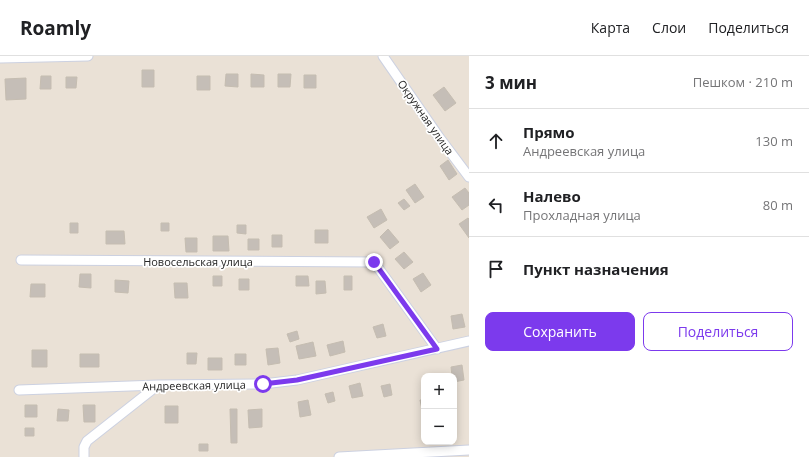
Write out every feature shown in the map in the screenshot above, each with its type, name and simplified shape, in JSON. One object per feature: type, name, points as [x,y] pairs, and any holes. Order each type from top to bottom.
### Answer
[{"type":"street","points":[[0,58],[88,56]]},
{"type":"street","name":"Окружная улица","points":[[383,56],[439,137],[469,177]]},
{"type":"street","name":"Новосельская улица","points":[[21,260],[374,262],[437,349]]},
{"type":"street","name":"Андреевская улица","points":[[18,390],[158,385],[263,384],[297,380],[469,341]]},
{"type":"street","points":[[84,457],[84,447],[87,441],[158,385]]},
{"type":"street","points":[[339,457],[469,450]]},
{"type":"building","points":[[142,70],[154,70],[154,87],[142,87]]},
{"type":"building","points":[[226,74],[238,74],[238,87],[225,86]]},
{"type":"building","points":[[251,74],[264,75],[264,87],[251,87]]},
{"type":"building","points":[[278,74],[291,74],[290,87],[278,87]]},
{"type":"building","points":[[304,75],[316,75],[316,88],[304,88]]},
{"type":"building","points":[[41,76],[51,76],[51,89],[40,89]]},
{"type":"building","points":[[197,76],[210,76],[210,90],[197,90]]},
{"type":"building","points":[[66,77],[77,77],[76,88],[66,88]]},
{"type":"building","points":[[26,78],[26,99],[6,100],[5,79]]},
{"type":"building","points":[[444,87],[456,103],[445,111],[433,95]]},
{"type":"building","points":[[448,160],[457,174],[449,180],[440,166]]},
{"type":"building","points":[[415,184],[424,197],[415,203],[406,190]]},
{"type":"building","points":[[465,188],[469,193],[469,205],[462,210],[452,197]]},
{"type":"building","points":[[404,199],[410,206],[404,210],[398,203]]},
{"type":"building","points":[[381,209],[387,220],[374,228],[367,217]]},
{"type":"building","points":[[468,218],[469,219],[469,238],[459,224]]},
{"type":"building","points":[[70,223],[78,223],[78,233],[70,233]]},
{"type":"building","points":[[161,223],[169,223],[169,231],[161,231]]},
{"type":"building","points":[[237,225],[246,225],[246,234],[237,233]]},
{"type":"building","points":[[388,229],[399,242],[390,249],[380,237]]},
{"type":"building","points":[[315,230],[328,230],[328,243],[315,243]]},
{"type":"building","points":[[106,231],[124,231],[125,244],[106,244]]},
{"type":"building","points":[[272,235],[282,235],[282,247],[272,247]]},
{"type":"building","points":[[213,236],[228,236],[229,251],[213,251]]},
{"type":"building","points":[[185,238],[197,238],[197,252],[186,252]]},
{"type":"building","points":[[248,239],[259,239],[259,250],[248,250]]},
{"type":"building","points":[[404,252],[413,262],[404,269],[395,259]]},
{"type":"building","points":[[423,273],[431,285],[421,292],[413,279]]},
{"type":"building","points":[[80,274],[91,274],[91,288],[79,287]]},
{"type":"building","points":[[213,276],[222,276],[222,286],[213,286]]},
{"type":"building","points":[[296,276],[308,276],[309,286],[296,286]]},
{"type":"building","points":[[344,276],[352,276],[352,290],[344,290]]},
{"type":"building","points":[[239,279],[249,279],[249,290],[239,290]]},
{"type":"building","points":[[115,280],[129,281],[128,293],[115,292]]},
{"type":"building","points":[[316,281],[325,281],[326,293],[316,294]]},
{"type":"building","points":[[174,283],[187,283],[188,298],[175,298]]},
{"type":"building","points":[[31,284],[45,284],[45,297],[30,297]]},
{"type":"building","points":[[462,314],[465,327],[453,329],[451,316]]},
{"type":"building","points":[[383,324],[386,336],[377,338],[373,327]]},
{"type":"building","points":[[297,331],[299,339],[290,342],[287,334]]},
{"type":"building","points":[[343,341],[345,352],[330,356],[327,345]]},
{"type":"building","points":[[313,342],[316,356],[299,359],[296,346]]},
{"type":"building","points":[[278,348],[280,363],[268,365],[266,349]]},
{"type":"building","points":[[32,350],[47,350],[47,367],[32,367]]},
{"type":"building","points":[[187,353],[197,353],[196,364],[187,364]]},
{"type":"building","points":[[80,354],[99,354],[99,367],[80,367]]},
{"type":"building","points":[[235,354],[246,354],[246,365],[235,365]]},
{"type":"building","points":[[208,358],[222,358],[222,370],[208,370]]},
{"type":"building","points":[[462,365],[464,380],[457,381],[457,373],[452,373],[451,367]]},
{"type":"building","points":[[360,383],[363,396],[352,398],[349,386]]},
{"type":"building","points":[[390,384],[392,395],[384,397],[381,386]]},
{"type":"building","points":[[333,392],[335,401],[328,403],[325,394]]},
{"type":"building","points":[[308,400],[311,415],[300,417],[298,402]]},
{"type":"building","points":[[25,405],[37,405],[37,417],[25,417]]},
{"type":"building","points":[[83,405],[95,405],[95,422],[84,422]]},
{"type":"building","points":[[165,406],[178,406],[178,423],[165,423]]},
{"type":"building","points":[[58,409],[69,410],[68,421],[57,421]]},
{"type":"building","points":[[230,409],[237,409],[237,443],[231,443]]},
{"type":"building","points":[[262,409],[262,427],[249,428],[248,410]]},
{"type":"building","points":[[25,428],[34,428],[34,436],[25,436]]},
{"type":"building","points":[[199,444],[208,444],[208,451],[199,451]]},
{"type":"route","points":[[263,384],[297,380],[437,349],[374,262]]}]
